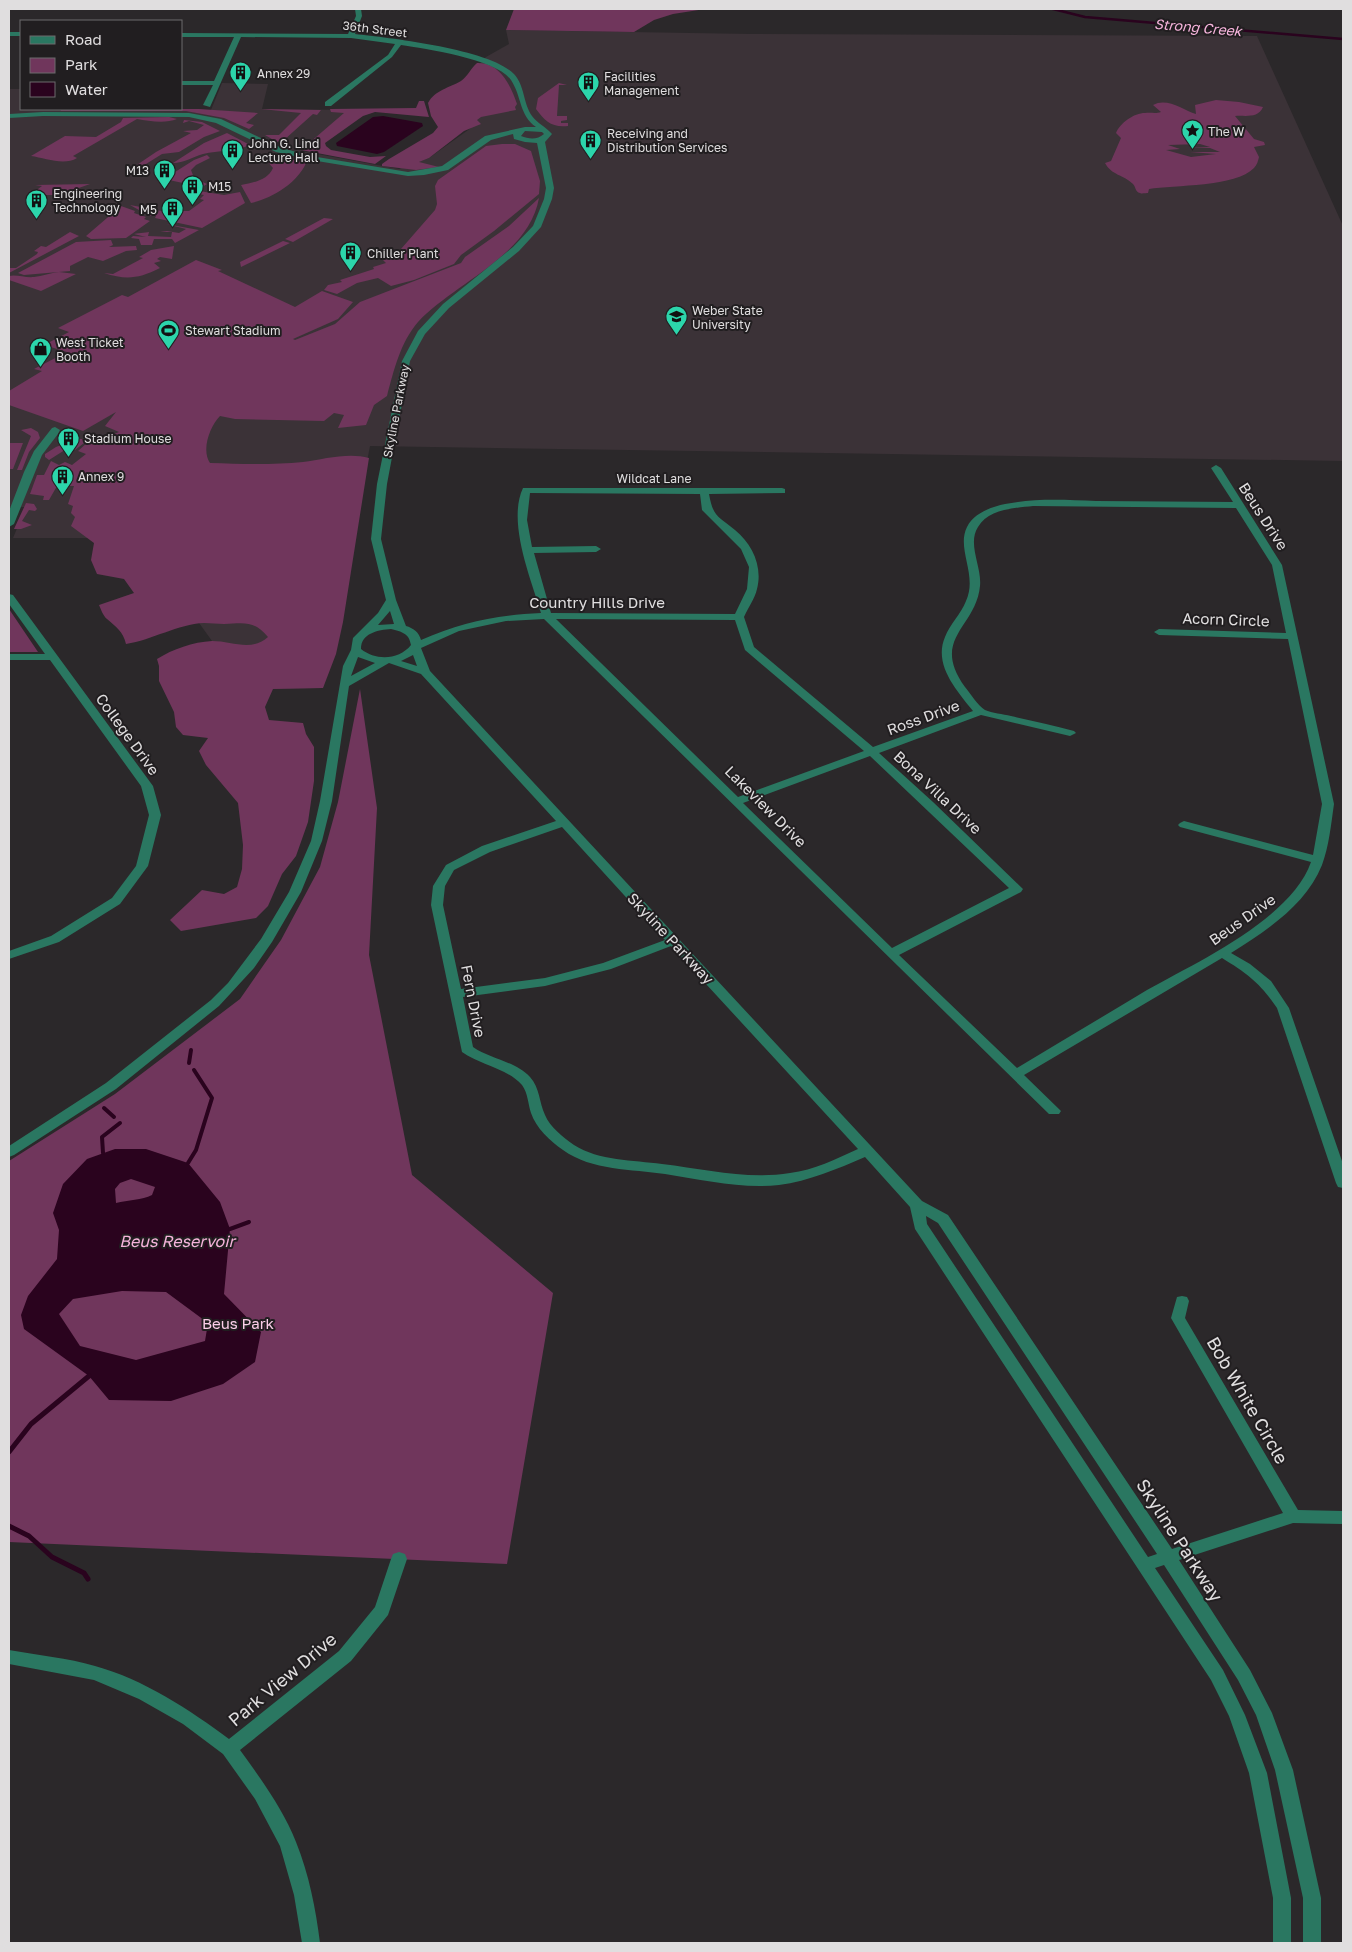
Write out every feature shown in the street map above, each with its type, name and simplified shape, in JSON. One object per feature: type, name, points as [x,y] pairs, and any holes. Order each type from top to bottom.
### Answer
[{"type":"street","points":[[351,36],[359,16],[358,9]]},
{"type":"street","name":"36th Street","points":[[182,35],[351,36],[470,56],[504,69],[516,82],[530,119],[542,130]]},
{"type":"street","points":[[207,105],[239,35]]},
{"type":"street","points":[[328,104],[390,56],[399,43]]},
{"type":"street","points":[[182,83],[217,83]]},
{"type":"street","points":[[9,116],[51,114],[171,114],[196,116],[223,123],[279,150],[312,158],[408,174],[424,173],[445,168],[484,140],[522,130],[542,130]]},
{"type":"street","points":[[530,119],[516,135],[535,146],[544,158]]},
{"type":"street","name":"Skyline Parkway","points":[[542,130],[548,134],[540,142],[550,188],[548,199],[537,227],[516,249],[446,306],[421,333],[408,356],[382,484],[376,539],[391,600],[405,629],[415,636],[416,647],[424,672],[918,1205],[943,1219],[1168,1557],[1244,1675],[1264,1713],[1284,1770],[1312,1898],[1312,1943]]},
{"type":"street","points":[[484,140],[543,139]]},
{"type":"street","points":[[10,519],[37,455],[43,444],[53,435],[55,430]]},
{"type":"street","name":"Beus Drive","points":[[1016,1074],[1222,952],[1284,910],[1307,883],[1325,836],[1328,804],[1277,565],[1216,468]]},
{"type":"street","name":"Wildcat Lane","points":[[526,490],[782,491]]},
{"type":"street","name":"Lakeview Drive","points":[[526,490],[522,520],[528,550],[547,616],[891,954],[1054,1111]]},
{"type":"street","points":[[704,491],[707,510],[742,543],[754,567],[752,589],[739,617]]},
{"type":"street","name":"Ross Drive","points":[[737,801],[980,712],[953,678],[946,658],[947,640],[967,612],[974,594],[975,572],[968,536],[976,522],[989,513],[1011,505],[1033,503],[1238,505]]},
{"type":"street","points":[[528,550],[596,549]]},
{"type":"street","name":"College Drive","points":[[9,597],[147,786],[155,815],[142,866],[116,901],[55,939],[9,956]]},
{"type":"street","points":[[9,1152],[111,1086],[164,1046],[231,988],[272,933],[305,871],[323,818],[344,685],[348,666],[356,650],[355,644],[363,633],[382,616],[391,600]]},
{"type":"street","name":"Country Hills Drive","points":[[344,685],[388,660],[404,656],[416,647],[456,629],[506,618],[547,616],[739,617]]},
{"type":"street","name":"Bona Villa Drive","points":[[739,617],[748,648],[872,752],[929,804],[1017,890],[891,954]]},
{"type":"street","name":"Country Hills Drive","points":[[363,633],[382,627],[456,629]]},
{"type":"street","name":"Acorn Circle","points":[[1159,632],[1292,636]]},
{"type":"street","name":"Skyline Parkway","points":[[356,650],[368,658],[388,660],[424,672]]},
{"type":"street","points":[[9,657],[53,657]]},
{"type":"street","points":[[980,712],[1070,733]]},
{"type":"street","name":"Fern Drive","points":[[562,822],[486,849],[450,868],[439,886],[437,905],[467,1049],[475,1057],[499,1064],[516,1074],[530,1088],[540,1118],[555,1137],[575,1151],[604,1161],[750,1181],[791,1178],[821,1170],[867,1151]]},
{"type":"street","points":[[1184,825],[1317,860]]},
{"type":"street","points":[[456,994],[545,982],[607,966],[674,941]]},
{"type":"street","points":[[1222,952],[1246,967],[1267,984],[1283,1008],[1343,1183]]},
{"type":"street","points":[[918,1205],[920,1225],[1217,1675],[1237,1715],[1258,1773],[1282,1898],[1282,1943]]},
{"type":"street","name":"Bob White Circle","points":[[1182,1301],[1178,1318],[1293,1516]]},
{"type":"street","points":[[1144,1565],[1293,1516],[1343,1517]]},
{"type":"street","name":"Park View Drive","points":[[229,1749],[345,1656],[382,1610],[399,1559]]},
{"type":"street","points":[[9,1657],[95,1673],[146,1694],[189,1719],[229,1749],[262,1793],[288,1844],[304,1895],[311,1943]]},
{"type":"shaded area","name":"Weber State University","points":[[506,30],[751,34],[1257,36],[1343,226],[1343,461],[370,446],[323,688],[273,689],[208,668],[212,641],[138,538],[13,538],[26,507],[9,507],[9,89],[20,89],[20,110],[211,110],[222,83],[268,84],[262,109],[352,110],[301,151],[399,169],[429,158],[478,123],[462,82],[486,57],[509,44]]},
{"type":"green space","points":[[514,9],[705,9],[673,14],[654,20],[634,32],[506,30]]},
{"type":"green space","points":[[477,63],[492,66],[503,76],[515,97],[516,110],[481,117],[477,120],[481,124],[464,131],[429,158],[419,162],[439,167],[416,170],[382,166],[389,159],[433,133],[438,127],[431,116],[428,103],[438,92],[466,77]]},
{"type":"green space","points":[[559,83],[567,85],[559,85],[557,116],[567,116],[567,120],[561,121],[561,123],[568,123],[568,126],[558,126],[549,123],[536,109],[538,98]]},
{"type":"green space","points":[[1216,100],[1263,107],[1255,115],[1235,116],[1254,139],[1264,142],[1265,145],[1254,147],[1259,157],[1254,168],[1234,179],[1149,189],[1148,193],[1140,193],[1137,192],[1134,185],[1114,173],[1105,163],[1111,161],[1121,138],[1116,133],[1128,119],[1141,113],[1161,112],[1153,105],[1158,103],[1169,103],[1196,114],[1195,105]],"holes":[[[1200,144],[1210,147],[1189,148],[1210,148],[1220,152],[1190,152],[1216,154],[1191,157],[1166,150],[1180,149],[1168,145]]]},
{"type":"green space","points":[[419,101],[424,101],[429,117],[375,112],[363,116],[325,143],[331,150],[370,157],[386,156],[375,164],[301,150],[344,113],[331,112],[330,109],[416,108]]},
{"type":"green space","points":[[199,109],[258,113],[246,123],[254,125],[249,129],[224,118],[186,111],[61,111]]},
{"type":"green space","points":[[261,109],[321,110],[317,115],[313,114],[284,140],[277,142],[265,135],[279,135],[301,113]]},
{"type":"green space","points":[[169,117],[177,119],[162,122],[137,119],[73,156],[77,158],[72,160],[54,161],[31,156],[65,136],[96,137],[121,122],[123,118]]},
{"type":"green space","points":[[184,120],[202,122],[220,131],[204,137],[179,152],[162,154],[130,174],[125,173],[156,152],[191,133],[183,131],[197,130],[204,125],[189,121],[183,123]]},
{"type":"green space","points":[[227,133],[250,145],[238,149],[203,154],[173,163],[204,143]]},
{"type":"green space","points":[[515,144],[531,151],[540,181],[539,194],[461,255],[454,264],[414,280],[391,286],[378,278],[357,283],[337,294],[324,290],[328,285],[342,282],[340,280],[374,269],[373,267],[386,263],[383,260],[394,257],[435,210],[437,204],[435,186],[438,180],[486,146]]},
{"type":"green space","points":[[207,155],[210,158],[196,165],[191,170],[194,178],[207,184],[202,187],[164,179],[194,160]]},
{"type":"green space","points":[[278,156],[306,163],[302,171],[290,184],[266,198],[251,203],[241,185],[255,182],[268,175],[273,168],[267,161]]},
{"type":"green space","points":[[90,184],[59,195],[38,195],[38,189],[42,186],[35,185]]},
{"type":"green space","points":[[193,190],[224,195],[240,192],[245,203],[202,228],[155,218],[156,216],[150,216],[145,213],[149,211],[139,210],[130,205],[178,214],[182,211],[189,211],[204,200],[200,199],[204,195],[190,192]]},
{"type":"green space","points":[[539,198],[532,218],[521,236],[506,252],[433,308],[418,322],[398,357],[387,396],[374,405],[366,425],[338,428],[344,415],[334,413],[324,421],[235,419],[220,416],[210,432],[206,452],[210,463],[280,464],[345,456],[369,458],[343,622],[336,654],[323,688],[273,689],[265,707],[269,720],[303,723],[306,734],[314,747],[314,781],[308,822],[296,856],[282,874],[268,906],[256,918],[181,931],[170,920],[202,890],[224,894],[237,887],[242,869],[243,845],[238,803],[206,765],[199,751],[208,738],[183,735],[176,727],[174,712],[159,681],[157,659],[190,644],[219,641],[248,645],[255,644],[268,637],[253,625],[204,623],[184,626],[126,644],[121,632],[106,618],[99,605],[134,593],[124,579],[97,574],[91,560],[94,543],[71,526],[75,517],[71,513],[73,506],[68,504],[74,486],[57,486],[49,500],[43,500],[44,496],[30,494],[37,475],[44,475],[51,461],[59,465],[65,462],[72,465],[86,454],[78,451],[88,442],[84,437],[91,434],[93,436],[90,440],[96,442],[119,432],[105,426],[116,412],[83,431],[9,405],[9,391],[42,371],[34,369],[67,352],[44,345],[69,332],[58,328],[122,295],[128,297],[196,260],[222,270],[218,271],[295,307],[322,291],[353,302],[338,319],[293,339],[295,340],[335,324],[360,302],[461,263],[465,257],[509,226]]},
{"type":"green space","points":[[121,206],[135,211],[134,213],[146,217],[144,219],[150,221],[126,238],[91,239],[86,236]]},
{"type":"green space","points":[[324,218],[333,219],[293,242],[285,239]]},
{"type":"green space","points":[[166,224],[199,230],[175,243],[172,239],[154,239],[152,245],[141,245],[139,239],[131,238],[133,236],[146,237],[134,234],[149,232],[148,236],[171,237],[172,232],[160,232],[167,231],[179,233],[186,229]]},
{"type":"green space","points":[[70,232],[79,236],[9,273],[9,268],[16,268],[37,254],[38,252],[34,251],[41,246],[46,247]]},
{"type":"green space","points":[[111,240],[113,245],[109,247],[136,246],[137,250],[126,251],[103,261],[88,257],[70,266],[70,271],[24,275],[18,273],[76,242]]},
{"type":"green space","points":[[283,241],[290,243],[241,267],[240,262]]},
{"type":"green space","points":[[174,246],[172,259],[160,257],[157,259],[161,261],[154,263],[160,268],[145,274],[119,277],[104,273],[113,274],[143,258],[139,257],[151,250]]},
{"type":"green space","points":[[59,272],[76,274],[41,291],[9,280],[9,276],[34,277]]},
{"type":"green space","points":[[31,428],[38,432],[40,438],[29,452],[22,470],[17,470],[31,436],[21,430]]},
{"type":"green space","points":[[76,439],[82,439],[84,443],[75,450],[68,448],[49,460],[45,457],[45,454],[56,447]]},
{"type":"green space","points":[[9,443],[23,443],[13,469],[9,469]]},
{"type":"green space","points":[[26,503],[34,504],[37,509],[35,511],[29,510],[22,521],[32,525],[21,529],[14,529]]},
{"type":"green space","points":[[9,609],[38,652],[9,652]]},
{"type":"green space","name":"Beus Park","points":[[360,689],[377,808],[369,955],[412,1175],[553,1293],[507,1564],[9,1542],[9,1161],[115,1094],[240,999],[281,940],[320,867],[338,802]]},
{"type":"water","points":[[383,116],[422,123],[423,126],[384,152],[377,154],[337,146],[336,143],[373,117]]},
{"type":"water","name":"Beus Reservoir","points":[[115,1149],[146,1149],[188,1163],[220,1202],[230,1229],[224,1294],[261,1332],[255,1362],[223,1384],[171,1401],[109,1400],[89,1376],[24,1329],[21,1315],[28,1296],[57,1259],[59,1230],[53,1213],[63,1184],[87,1159]],"holes":[[[131,1179],[155,1187],[152,1195],[116,1203],[115,1189],[120,1183]],[[122,1291],[166,1292],[208,1323],[205,1341],[136,1360],[80,1346],[59,1314],[73,1299]]]},
{"type":"waterway","name":"Strong Creek","points":[[1053,9],[1085,17],[1343,39]]},
{"type":"waterway","points":[[189,1063],[191,1050]]},
{"type":"waterway","points":[[188,1163],[196,1150],[212,1098],[194,1070]]},
{"type":"waterway","points":[[104,1108],[114,1117]]},
{"type":"waterway","points":[[103,1153],[102,1137],[120,1123]]},
{"type":"waterway","points":[[230,1229],[249,1222]]},
{"type":"waterway","points":[[9,1452],[31,1424],[89,1376]]},
{"type":"waterway","points":[[9,1526],[29,1536],[52,1557],[84,1573],[88,1579]]},
{"type":"place","name":"Annex 29","points":[[241,92]]},
{"type":"place","name":"Facilities Management","points":[[588,102]]},
{"type":"place","name":"The W","points":[[1192,150]]},
{"type":"place","name":"Receiving and Distribution Services","points":[[591,159]]},
{"type":"place","name":"John G. Lind Lecture Hall","points":[[232,169]]},
{"type":"place","name":"M13","points":[[165,189]]},
{"type":"place","name":"M15","points":[[192,205]]},
{"type":"place","name":"Engineering Technology","points":[[37,219]]},
{"type":"place","name":"M5","points":[[173,228]]},
{"type":"place","name":"Chiller Plant","points":[[351,272]]},
{"type":"place","name":"Weber State University","points":[[676,336]]},
{"type":"place","name":"Stewart Stadium","points":[[169,349]]},
{"type":"place","name":"West Ticket Booth","points":[[40,368]]},
{"type":"place","name":"Stadium House","points":[[68,457]]},
{"type":"place","name":"Annex 9","points":[[62,495]]}]
